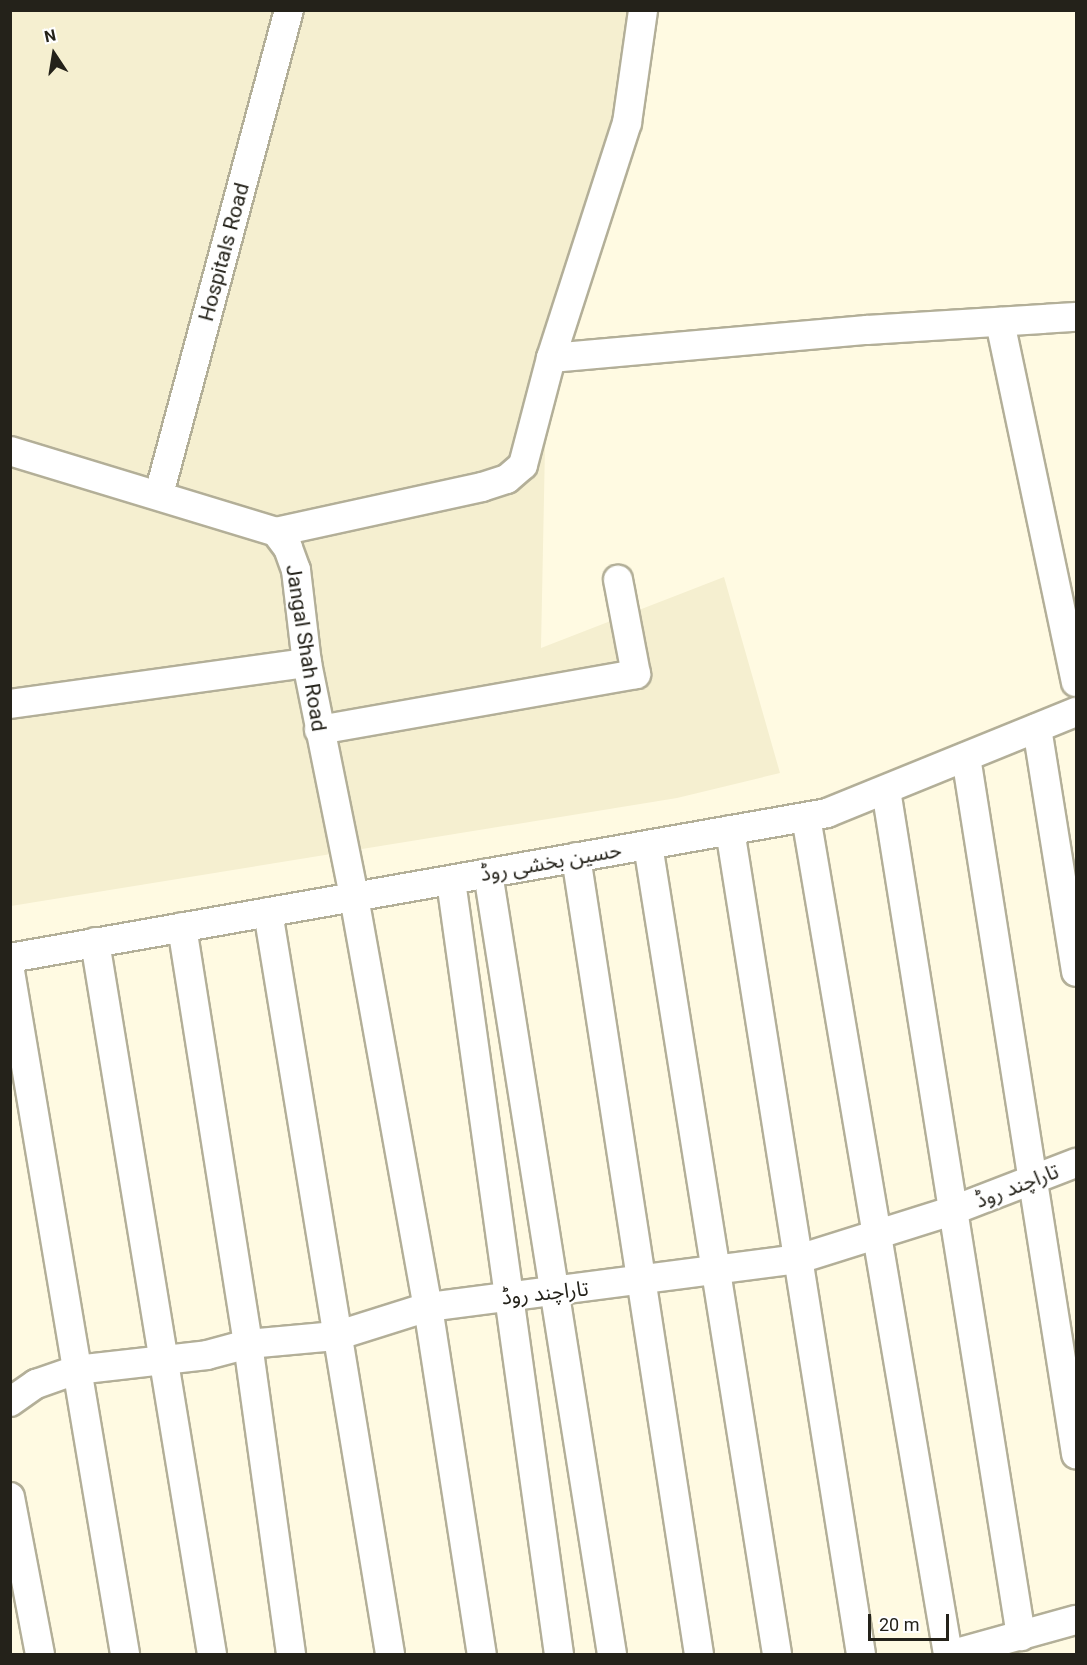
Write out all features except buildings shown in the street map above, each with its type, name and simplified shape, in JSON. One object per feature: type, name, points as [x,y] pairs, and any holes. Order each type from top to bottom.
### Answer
[{"type":"street","name":"Hospitals Road","points":[[159,494],[289,10]]},
{"type":"street","points":[[10,451],[159,494],[276,532],[507,479],[524,465],[551,358],[627,123],[643,10]]},
{"type":"street","points":[[551,358],[1077,317]]},
{"type":"street","points":[[1000,322],[1077,682]]},
{"type":"street","name":"Jangal Shah Road","points":[[276,532],[288,548],[296,570],[307,663],[354,897],[428,1307],[482,1654]]},
{"type":"street","points":[[319,730],[636,674],[618,580]]},
{"type":"street","points":[[10,704],[307,663]]},
{"type":"street","name":"حسین بخشی روڈ","points":[[10,958],[806,817],[852,806],[1077,712]]},
{"type":"street","points":[[1036,728],[1077,972]]},
{"type":"street","points":[[966,757],[1077,1454]]},
{"type":"street","points":[[886,790],[1021,1636]]},
{"type":"street","points":[[806,817],[948,1654]]},
{"type":"street","points":[[730,830],[861,1654]]},
{"type":"street","points":[[648,844],[777,1654]]},
{"type":"street","points":[[576,857],[699,1654]]},
{"type":"street","points":[[488,873],[612,1654]]},
{"type":"street","points":[[451,880],[560,1654]]},
{"type":"street","points":[[268,912],[390,1654]]},
{"type":"street","points":[[182,927],[248,1344],[291,1654]]},
{"type":"street","points":[[95,942],[212,1654]]},
{"type":"street","points":[[10,971],[125,1654]]},
{"type":"street","name":"تاراچند روڈ","points":[[10,1402],[36,1384],[76,1370],[207,1355],[248,1344],[336,1336],[428,1307],[642,1282],[799,1259],[954,1210],[1077,1163]]},
{"type":"street","points":[[10,1497],[40,1654]]},
{"type":"street","points":[[952,1654],[1077,1620]]},
{"type":"shaded area","points":[[11,11],[645,11],[545,447],[541,648],[724,577],[780,773],[677,798],[11,906]]}]
